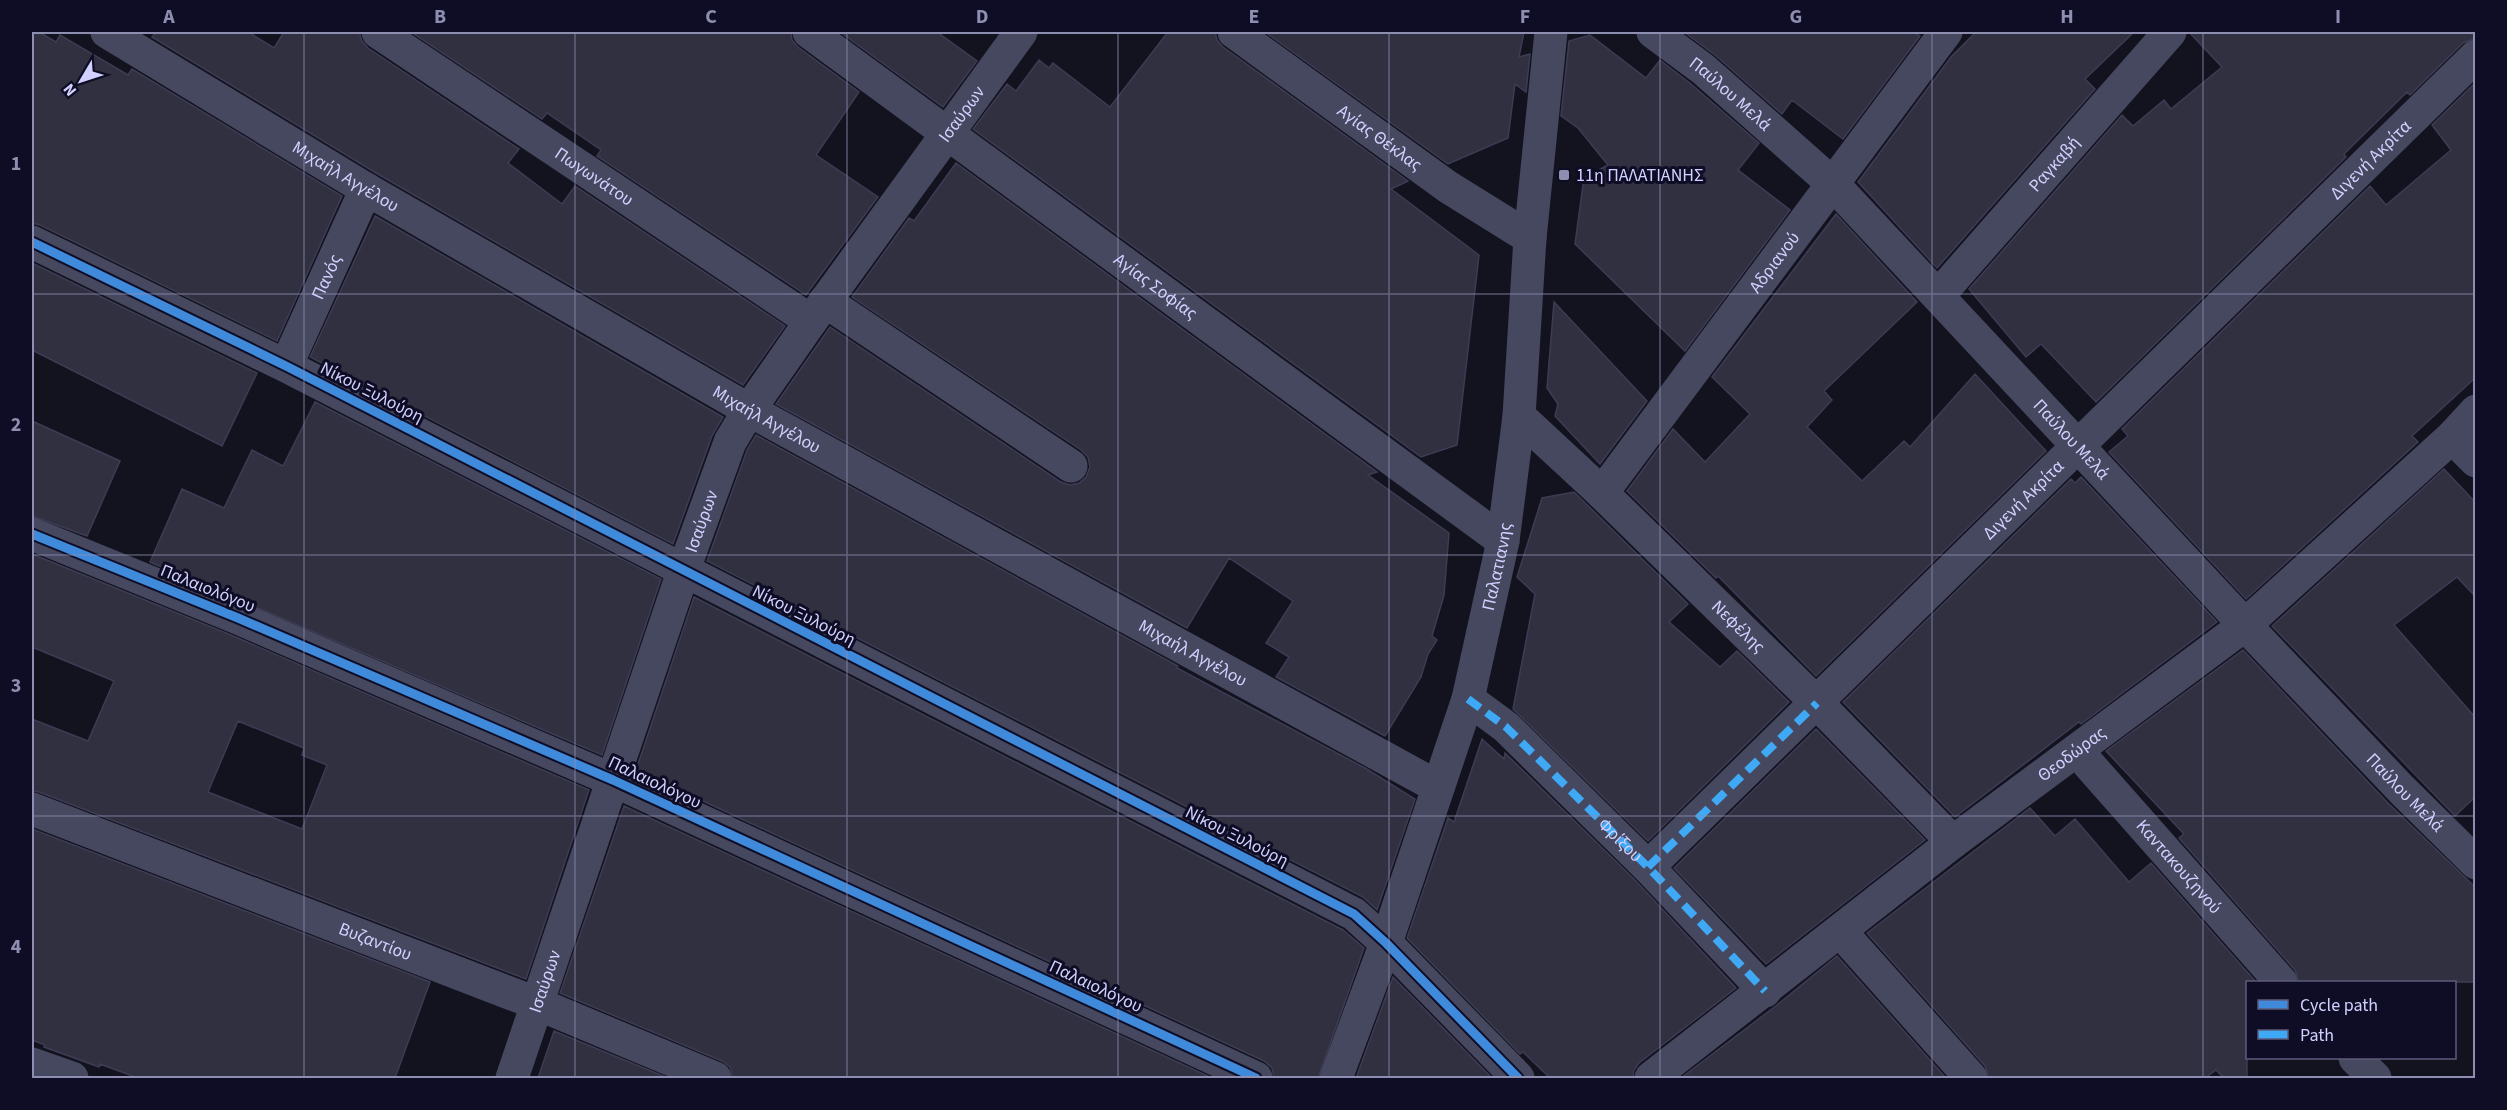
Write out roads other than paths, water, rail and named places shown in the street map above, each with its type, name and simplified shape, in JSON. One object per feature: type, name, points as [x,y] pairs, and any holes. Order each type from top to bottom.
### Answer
[{"type":"street","name":"Μιχαήλ Αγγέλου","points":[[107,32],[366,189],[749,410],[1438,787]]},
{"type":"street","name":"Πωγωνάτου","points":[[378,32],[818,311],[1071,466]]},
{"type":"street","name":"Αγίας Σοφίας","points":[[809,32],[1503,541]]},
{"type":"street","name":"Ισαύρων","points":[[512,1078],[683,572],[730,442],[749,410],[818,311],[1021,32]]},
{"type":"street","name":"Αγίας Θέκλας","points":[[1234,32],[1448,188],[1530,238]]},
{"type":"street","name":"Παλατιανης","points":[[1336,1078],[1386,943],[1467,699],[1503,541],[1519,416],[1530,238],[1551,32]]},
{"type":"street","name":"Παύλου Μελά","points":[[1653,32],[1702,69],[1833,184],[2245,625],[2475,863]]},
{"type":"street","name":"Αδριανού","points":[[1602,493],[1946,32]]},
{"type":"street","name":"Ραγκαβή","points":[[1938,296],[2170,32]]},
{"type":"street","name":"Διγενή Ακρίτα","points":[[1648,867],[2475,56]]},
{"type":"street","name":"Πανός","points":[[286,366],[366,189]]},
{"type":"street","name":"Νίκου Ξυλούρη","points":[[32,242],[286,366],[683,572],[1354,914],[1386,943],[1518,1078]]},
{"type":"street","name":"Θεοδώρας","points":[[1651,1078],[1953,842],[2245,625],[2452,437],[2475,411]]},
{"type":"street","name":"Νεφέλης","points":[[1519,416],[1602,493],[1817,703],[1953,842]]},
{"type":"street","points":[[2452,437],[2475,461]]},
{"type":"street","name":"Παλαιολόγου","points":[[32,534],[238,618],[613,780],[1256,1078]]},
{"type":"street","name":"Φρίξου","points":[[1467,699],[1506,727],[1648,867],[1765,991]]},
{"type":"street","name":"Καντακουζηνού","points":[[2078,751],[2281,981]]},
{"type":"street","name":"Βυζαντίου","points":[[32,809],[538,1004],[715,1078]]},
{"type":"street","points":[[1840,931],[1971,1078]]},
{"type":"street","points":[[2356,1059],[2375,1078]]},
{"type":"street","points":[[32,1064],[72,1078]]},
{"type":"place","name":"11η ΠΑΛΑΤΙΑΝΗΣ","points":[[1564,175]]}]
